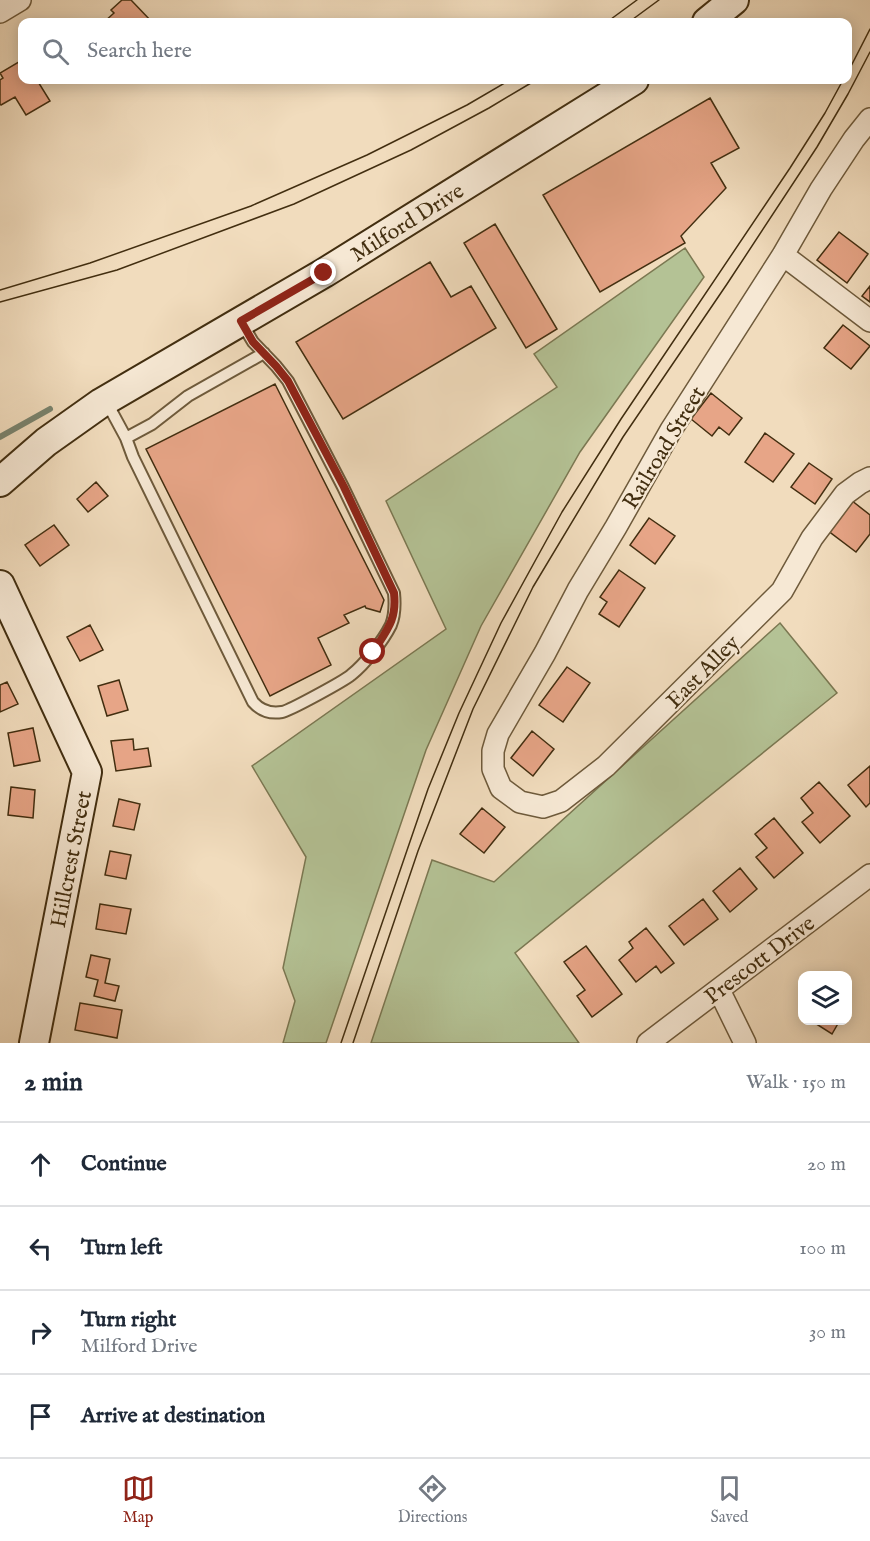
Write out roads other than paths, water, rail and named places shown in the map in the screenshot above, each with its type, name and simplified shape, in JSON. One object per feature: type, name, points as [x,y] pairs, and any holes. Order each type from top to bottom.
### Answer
[{"type":"street","points":[[0,12],[20,0]]},
{"type":"street","points":[[713,18],[734,0]]},
{"type":"street","name":"Milford Drive","points":[[0,482],[46,442],[106,400],[324,273],[628,84]]},
{"type":"street","name":"Railroad Street","points":[[501,788],[493,769],[493,751],[498,734],[671,430],[783,255],[821,189],[870,119]]},
{"type":"street","points":[[783,255],[870,321]]},
{"type":"street","name":"East Alley","points":[[501,788],[520,802],[543,807],[561,801],[606,766],[782,591],[812,538],[845,494],[870,478]]},
{"type":"street","name":"Hillcrest Street","points":[[0,585],[87,772],[34,1043]]},
{"type":"street","name":"Prescott Drive","points":[[648,1043],[870,875]]},
{"type":"street","points":[[719,990],[745,1043]]},
{"type":"lane","points":[[106,400],[253,702],[259,709],[268,712],[284,712],[351,675],[373,652],[392,624],[394,593],[344,487],[288,381],[253,342],[241,321]]},
{"type":"lane","points":[[126,438],[152,424],[188,396],[264,353]]},
{"type":"waterway","points":[[0,437],[50,409]]},
{"type":"tram line","points":[[612,18],[637,0]]},
{"type":"tram line","points":[[634,18],[659,0]]},
{"type":"tram line","points":[[852,64],[870,29]]},
{"type":"tram line","points":[[353,1043],[418,851],[473,709],[533,587],[623,437],[817,147],[870,52]]},
{"type":"tram line","points":[[0,290],[90,263],[251,206],[367,155],[467,105],[503,84]]},
{"type":"tram line","points":[[0,302],[117,270],[294,204],[411,150],[529,84]]},
{"type":"tram line","points":[[341,1043],[428,789],[459,713],[501,623],[562,512],[621,419],[790,168],[841,84]]}]
